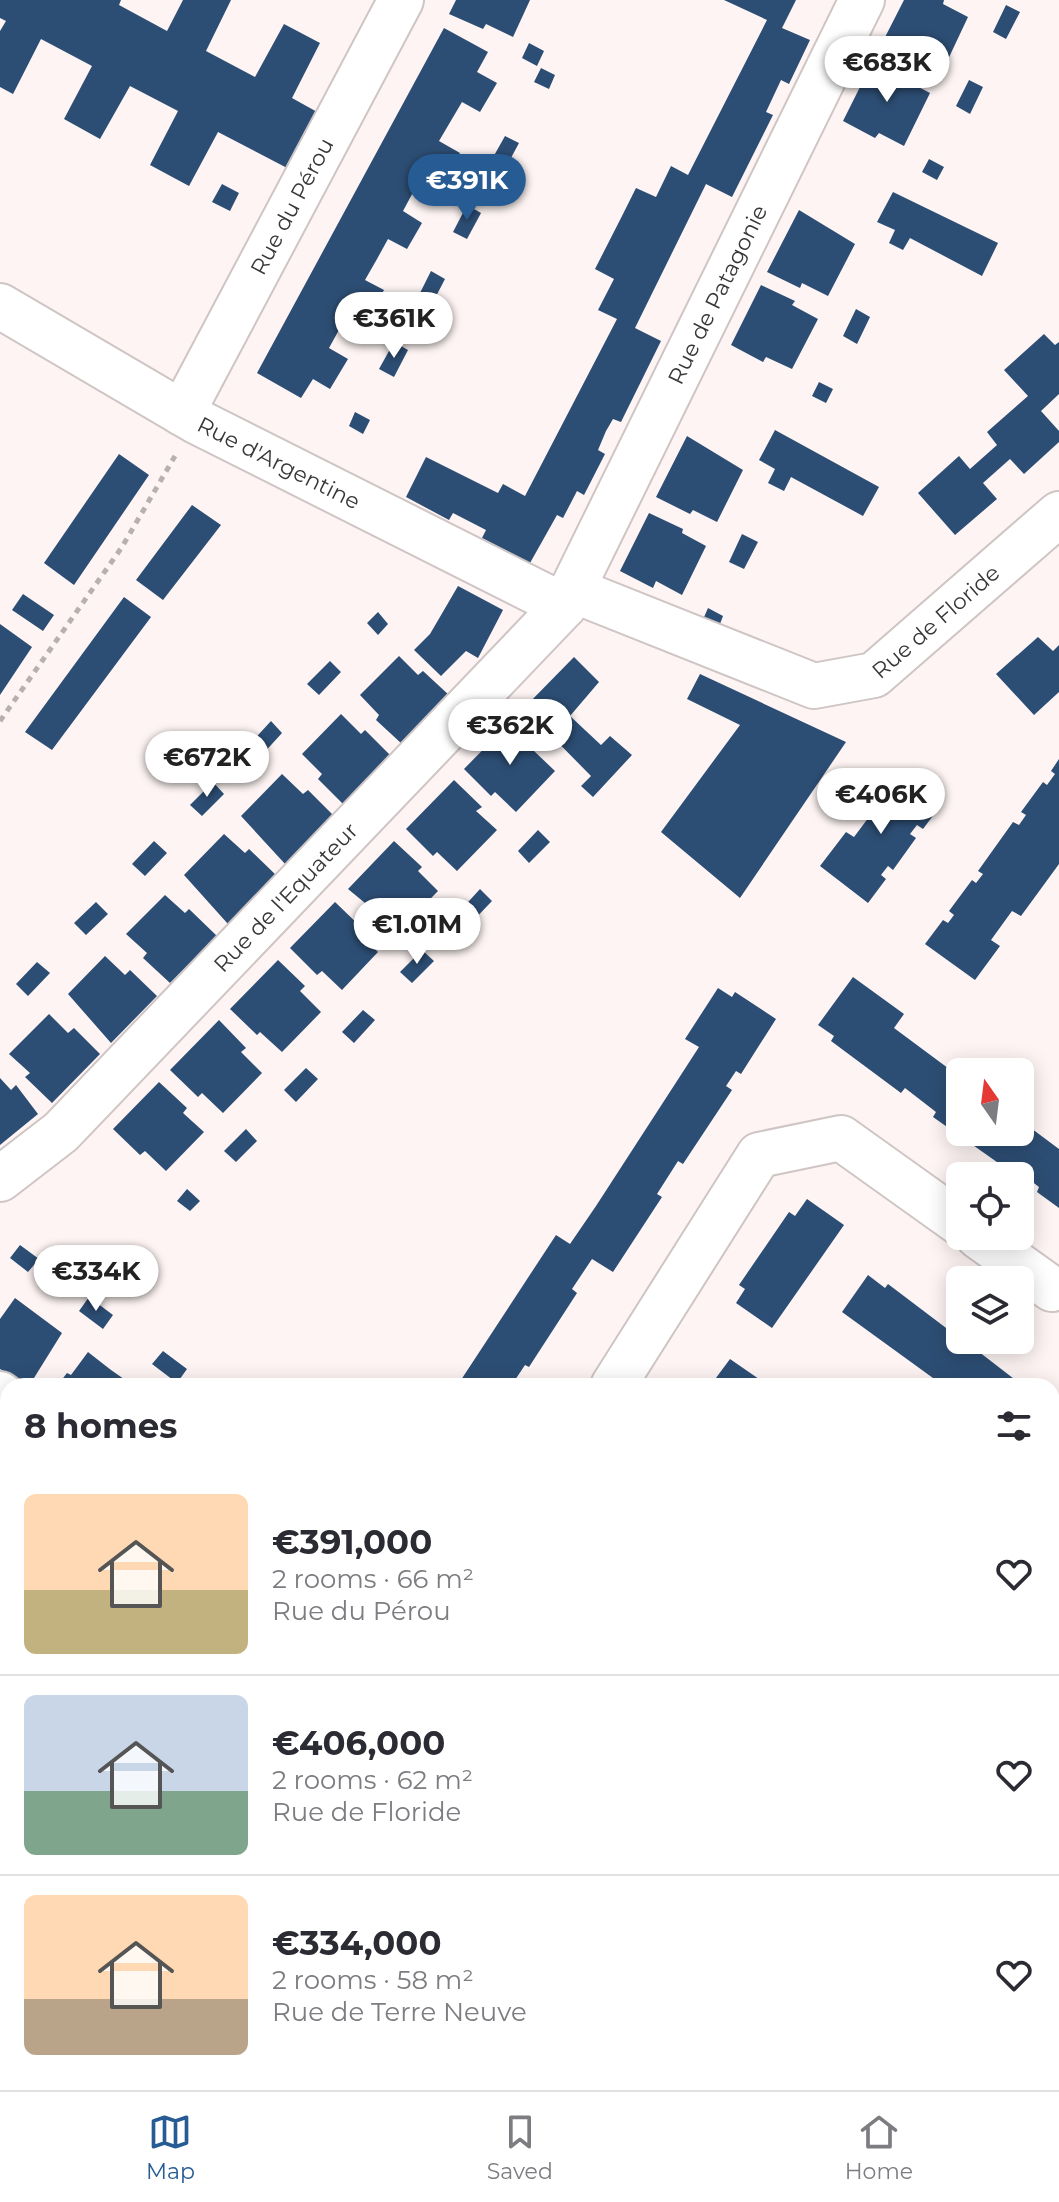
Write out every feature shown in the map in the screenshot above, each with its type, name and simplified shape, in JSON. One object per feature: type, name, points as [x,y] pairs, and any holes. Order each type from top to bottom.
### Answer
[{"type":"street","name":"Rue du Pérou","points":[[189,417],[401,0]]},
{"type":"street","name":"Rue de Patagonie","points":[[568,598],[862,0]]},
{"type":"street","name":"Rue d'Argentine","points":[[0,306],[189,417],[568,598]]},
{"type":"street","name":"Rue de Floride","points":[[568,598],[814,686],[874,675],[1059,514]]},
{"type":"street","name":"Rue de l'Equateur","points":[[0,1179],[61,1132],[568,598]]},
{"type":"street","points":[[618,1378],[759,1155],[841,1138],[946,1213]]},
{"type":"street","points":[[998,1250],[1052,1289]]},
{"type":"path","points":[[0,721],[122,547],[189,417]]},
{"type":"building","points":[[0,0],[121,0],[119,5],[167,31],[183,0],[231,0],[206,51],[255,77],[284,24],[320,43],[292,98],[319,113],[289,169],[218,132],[189,186],[150,165],[178,111],[130,86],[100,139],[64,119],[92,66],[41,39],[13,94],[0,87],[0,31],[6,21],[0,18]]},
{"type":"building","points":[[456,0],[530,0],[513,37],[486,24],[483,29],[449,14]]},
{"type":"building","points":[[724,0],[796,0],[782,28],[810,40],[789,84],[781,80],[766,112],[773,115],[732,197],[706,184],[635,328],[661,341],[621,422],[613,419],[606,431],[598,450],[605,454],[584,495],[577,491],[563,518],[557,515],[530,563],[482,538],[486,530],[453,513],[449,520],[406,497],[426,457],[498,493],[503,484],[525,496],[617,319],[598,310],[614,279],[595,269],[636,188],[656,197],[671,166],[688,175],[767,20]]},
{"type":"building","points":[[904,0],[944,0],[943,4],[968,17],[943,70],[917,56],[914,62],[881,45]]},
{"type":"building","points":[[1006,5],[1020,12],[1006,39],[993,32]]},
{"type":"building","points":[[444,28],[488,52],[477,72],[497,83],[480,112],[462,102],[439,141],[460,153],[443,180],[425,170],[403,211],[422,223],[407,249],[388,239],[365,280],[384,290],[367,320],[350,310],[329,348],[348,359],[330,389],[313,379],[301,398],[257,373]]},
{"type":"building","points":[[529,43],[544,51],[537,66],[522,58]]},
{"type":"building","points":[[874,59],[907,75],[905,80],[930,93],[904,146],[879,133],[875,138],[843,121]]},
{"type":"building","points":[[541,68],[555,75],[549,89],[534,82]]},
{"type":"building","points":[[969,80],[983,87],[970,114],[956,106]]},
{"type":"building","points":[[505,136],[519,143],[505,169],[491,161]]},
{"type":"building","points":[[929,159],[944,167],[937,180],[922,172]]},
{"type":"building","points":[[222,184],[239,193],[230,211],[212,202]]},
{"type":"building","points":[[893,192],[998,243],[982,276],[910,238],[903,250],[889,243],[895,230],[877,222]]},
{"type":"building","points":[[467,205],[481,213],[467,239],[453,232]]},
{"type":"building","points":[[799,210],[855,244],[828,296],[802,283],[800,288],[767,272]]},
{"type":"building","points":[[431,271],[445,279],[431,306],[417,299]]},
{"type":"building","points":[[761,285],[795,301],[792,305],[818,319],[792,369],[766,357],[763,362],[731,345]]},
{"type":"building","points":[[856,309],[870,317],[857,344],[843,336]]},
{"type":"building","points":[[1044,334],[1055,345],[1059,342],[1059,394],[1041,411],[1059,431],[1059,442],[1024,474],[1010,459],[983,483],[997,499],[955,535],[918,493],[959,456],[970,469],[997,445],[987,432],[1028,396],[1004,370]]},
{"type":"building","points":[[394,342],[408,350],[394,377],[379,369]]},
{"type":"building","points":[[819,382],[833,389],[826,403],[812,396]]},
{"type":"building","points":[[355,412],[370,420],[363,434],[349,426]]},
{"type":"building","points":[[775,430],[879,487],[863,516],[791,477],[784,491],[768,483],[775,469],[759,460]]},
{"type":"building","points":[[687,436],[743,470],[717,522],[693,510],[690,514],[656,497]]},
{"type":"building","points":[[119,454],[149,475],[74,585],[44,563]]},
{"type":"building","points":[[192,505],[221,525],[163,600],[136,580]]},
{"type":"building","points":[[649,513],[683,529],[682,533],[706,546],[682,595],[656,581],[653,588],[620,571]]},
{"type":"building","points":[[742,534],[758,542],[744,569],[729,562]]},
{"type":"building","points":[[458,586],[503,610],[478,658],[466,651],[441,676],[414,650],[430,634]]},
{"type":"building","points":[[23,594],[54,615],[43,631],[12,610]]},
{"type":"building","points":[[124,597],[151,617],[52,750],[25,732]]},
{"type":"building","points":[[708,608],[723,616],[717,632],[701,624]]},
{"type":"building","points":[[378,612],[388,624],[378,635],[367,623]]},
{"type":"building","points":[[0,624],[32,647],[0,695]]},
{"type":"building","points":[[1038,637],[1053,651],[1059,645],[1059,692],[1034,715],[996,674]]},
{"type":"building","points":[[399,656],[418,675],[423,671],[450,696],[402,744],[376,720],[379,715],[360,695]]},
{"type":"building","points":[[574,657],[599,682],[570,716],[601,745],[610,736],[632,755],[593,797],[581,786],[591,776],[524,708]]},
{"type":"building","points":[[330,661],[341,672],[319,695],[307,684]]},
{"type":"building","points":[[700,674],[846,742],[740,898],[661,832],[740,725],[687,699]]},
{"type":"building","points":[[341,714],[361,734],[365,730],[391,756],[344,805],[318,779],[322,774],[302,754]]},
{"type":"building","points":[[512,720],[538,747],[534,751],[555,771],[516,812],[495,792],[491,796],[464,769]]},
{"type":"building","points":[[271,721],[282,733],[261,756],[249,745]]},
{"type":"building","points":[[1059,759],[1059,864],[1021,916],[1012,911],[991,940],[1000,946],[975,980],[925,944],[943,920],[948,923],[954,915],[949,911],[972,880],[976,883],[983,874],[978,871],[1013,822],[1019,825],[1026,815],[1021,812],[1043,782],[1047,785],[1055,774],[1051,771]]},
{"type":"building","points":[[893,768],[941,805],[923,829],[917,825],[910,834],[916,838],[893,870],[888,866],[881,875],[886,879],[868,903],[820,866],[846,832],[854,837],[875,809],[867,803]]},
{"type":"building","points":[[282,774],[303,794],[308,790],[334,816],[286,865],[241,816]]},
{"type":"building","points":[[454,780],[482,807],[476,811],[497,830],[457,871],[437,852],[433,856],[406,829]]},
{"type":"building","points":[[213,782],[224,794],[202,816],[190,805]]},
{"type":"building","points":[[538,830],[550,842],[529,863],[518,851]]},
{"type":"building","points":[[224,834],[245,853],[249,849],[276,875],[228,924],[184,875]]},
{"type":"building","points":[[154,841],[167,853],[145,876],[132,864]]},
{"type":"building","points":[[394,841],[422,867],[418,871],[438,891],[399,931],[348,889]]},
{"type":"building","points":[[480,889],[492,901],[471,923],[459,912]]},
{"type":"building","points":[[165,895],[185,913],[189,909],[217,936],[170,983],[143,958],[147,953],[126,934]]},
{"type":"building","points":[[96,902],[108,914],[86,935],[74,923]]},
{"type":"building","points":[[335,902],[362,928],[358,933],[378,952],[342,990],[322,971],[317,975],[290,948]]},
{"type":"building","points":[[422,950],[434,961],[412,983],[400,972]]},
{"type":"building","points":[[105,956],[125,975],[130,970],[157,996],[111,1043],[68,994]]},
{"type":"building","points":[[278,960],[305,986],[300,991],[321,1012],[282,1052],[260,1032],[257,1035],[230,1009]]},
{"type":"building","points":[[37,962],[50,973],[28,996],[16,984]]},
{"type":"building","points":[[853,977],[904,1014],[894,1028],[946,1067],[946,1126],[933,1117],[936,1112],[905,1088],[901,1093],[831,1041],[834,1036],[818,1025]]},
{"type":"building","points":[[718,988],[732,997],[735,992],[776,1019],[741,1074],[736,1071],[726,1086],[732,1090],[683,1164],[678,1161],[657,1194],[662,1197],[613,1272],[592,1259],[572,1289],[577,1293],[529,1367],[525,1365],[516,1378],[462,1378],[556,1235],[570,1244],[596,1206],[699,1047],[685,1039]]},
{"type":"building","points":[[363,1010],[375,1020],[354,1043],[342,1032]]},
{"type":"building","points":[[49,1014],[68,1033],[74,1028],[100,1054],[52,1103],[25,1077],[30,1073],[9,1054]]},
{"type":"building","points":[[219,1020],[246,1048],[241,1052],[262,1073],[223,1113],[202,1093],[198,1097],[170,1070]]},
{"type":"building","points":[[306,1068],[318,1079],[296,1102],[284,1090]]},
{"type":"building","points":[[0,1078],[11,1090],[16,1085],[38,1114],[0,1145]]},
{"type":"building","points":[[159,1082],[187,1108],[183,1113],[204,1132],[166,1171],[145,1151],[140,1155],[113,1129]]},
{"type":"building","points":[[246,1129],[257,1141],[236,1162],[224,1151]]},
{"type":"building","points":[[1034,1130],[1059,1149],[1059,1208],[1037,1192],[1039,1187],[1034,1183],[1034,1162],[997,1162],[974,1146],[1034,1146]]},
{"type":"building","points":[[187,1189],[200,1201],[190,1211],[177,1201]]},
{"type":"building","points":[[807,1199],[844,1225],[772,1328],[736,1303],[745,1289],[739,1285],[789,1212],[795,1216]]},
{"type":"building","points":[[20,1245],[39,1259],[28,1272],[10,1258]]},
{"type":"building","points":[[868,1275],[885,1288],[888,1284],[946,1328],[946,1354],[982,1354],[1013,1378],[933,1378],[842,1312]]},
{"type":"building","points":[[89,1297],[113,1315],[103,1329],[79,1311]]},
{"type":"building","points":[[15,1298],[62,1333],[34,1378],[15,1378],[0,1369],[0,1319]]},
{"type":"building","points":[[163,1351],[187,1369],[181,1378],[170,1378],[152,1364]]},
{"type":"building","points":[[88,1352],[122,1378],[63,1378],[67,1373],[71,1375]]},
{"type":"building","points":[[730,1359],[757,1378],[716,1378]]}]
